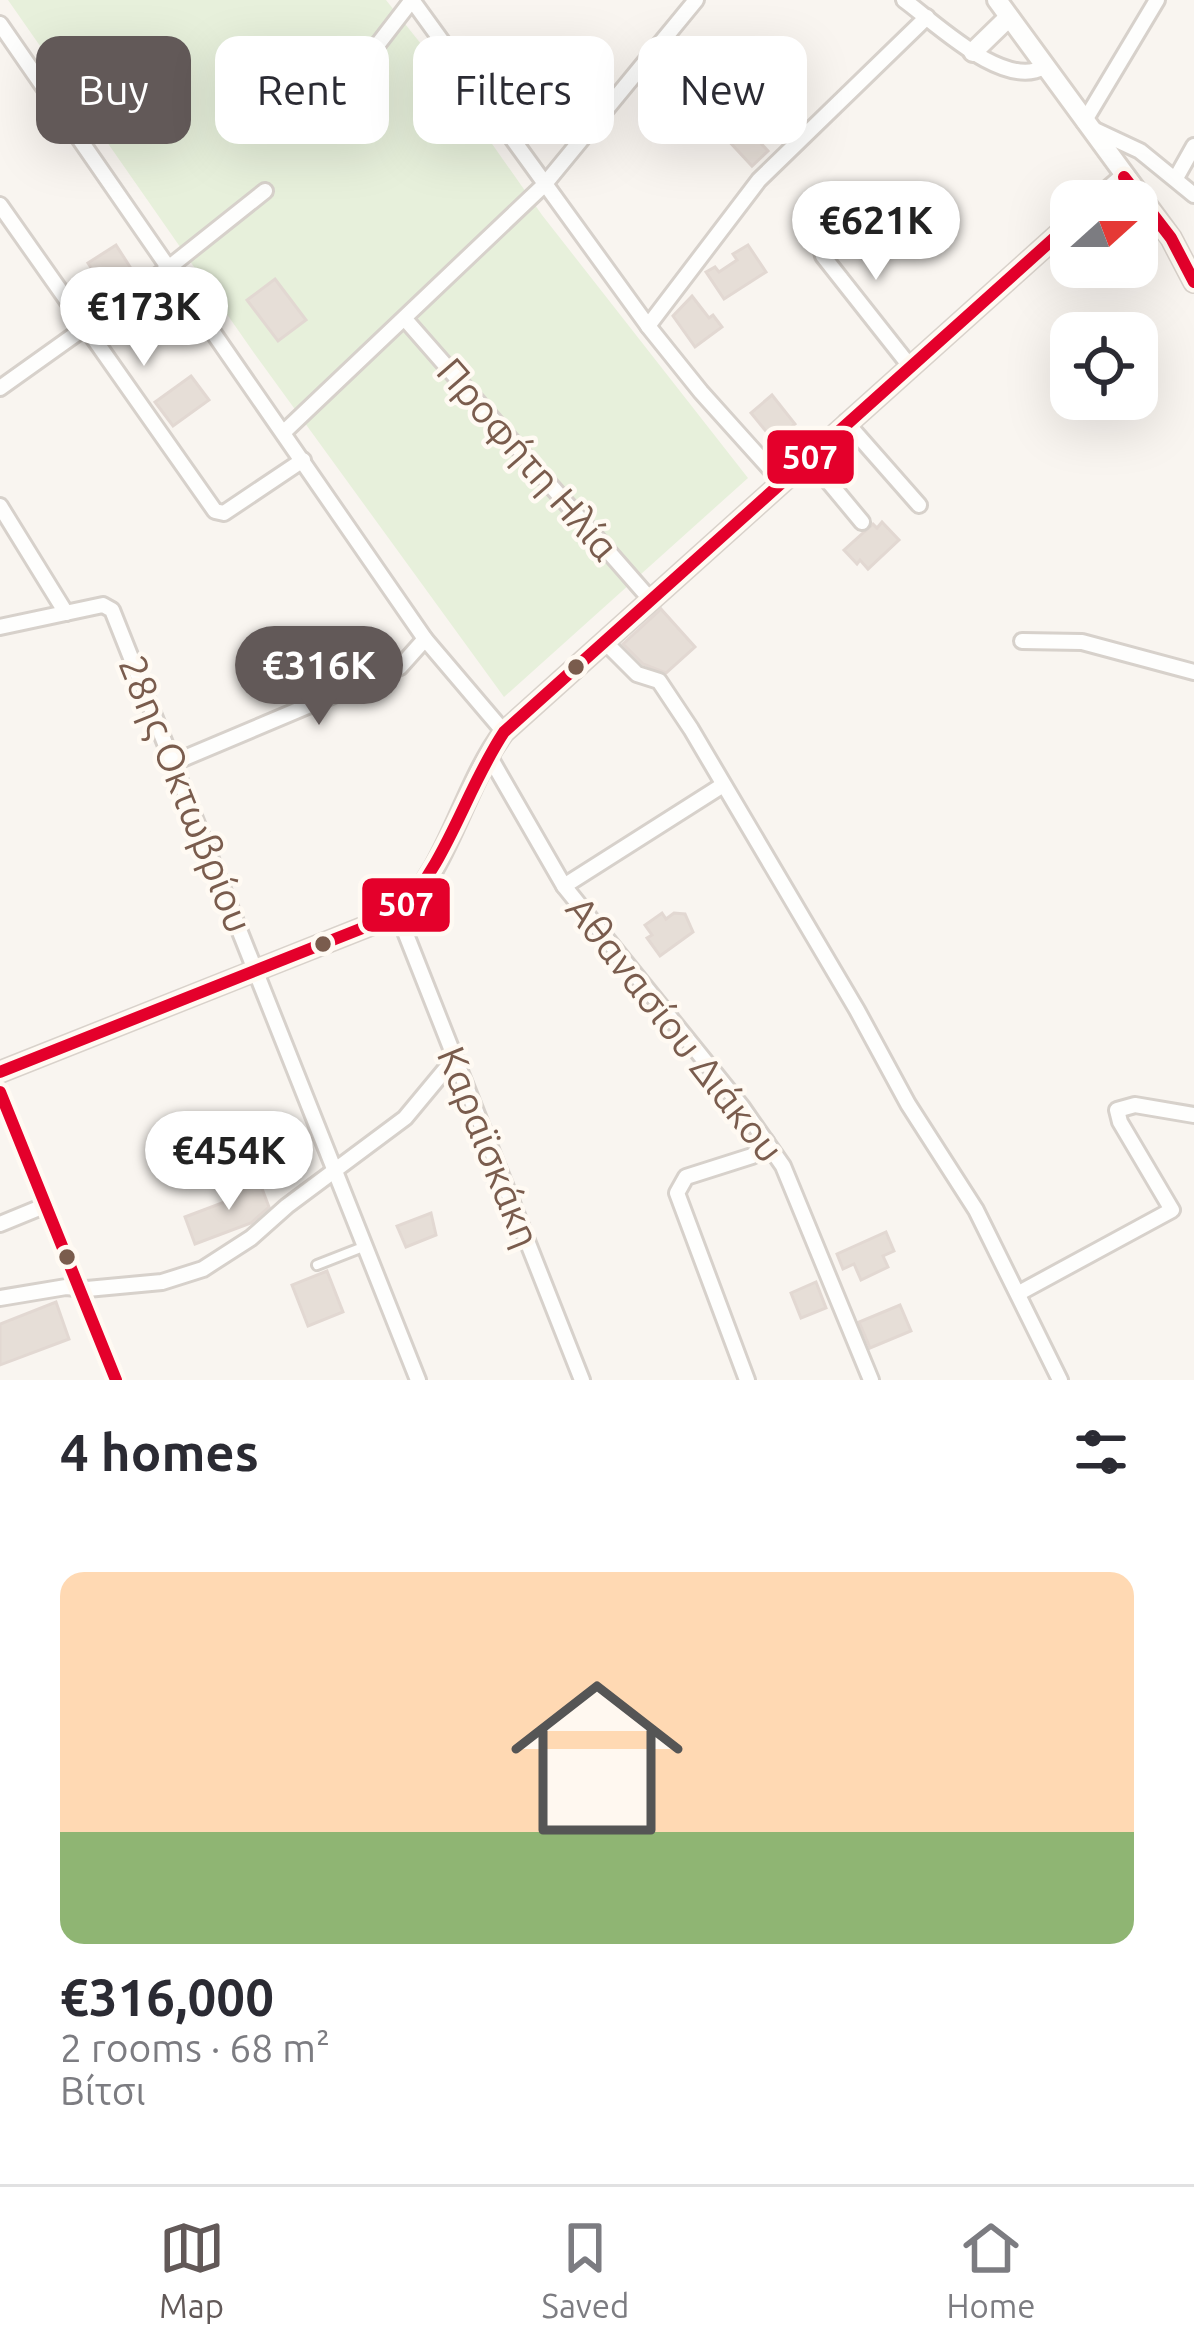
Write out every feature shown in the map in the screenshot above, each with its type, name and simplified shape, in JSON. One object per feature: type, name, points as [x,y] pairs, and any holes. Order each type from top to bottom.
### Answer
[{"type":"street","points":[[384,36],[412,0],[648,326],[781,481]]},
{"type":"street","points":[[284,432],[544,185],[696,0]]},
{"type":"street","points":[[904,0],[973,52],[1014,73],[1028,74],[1044,67]]},
{"type":"street","points":[[997,0],[1171,238],[1194,282]]},
{"type":"street","points":[[1086,124],[1157,0]]},
{"type":"street","points":[[648,326],[759,180],[927,17]]},
{"type":"street","points":[[973,52],[1009,17]]},
{"type":"street","points":[[0,24],[425,639],[504,732]]},
{"type":"street","points":[[1086,124],[1140,151],[1194,195]]},
{"type":"street","points":[[1175,178],[1194,146]]},
{"type":"street","points":[[1120,180],[1124,177]]},
{"type":"street","points":[[0,388],[167,269],[266,191]]},
{"type":"street","points":[[0,206],[215,511],[224,512],[303,460]]},
{"type":"street","points":[[809,229],[823,256],[909,365]]},
{"type":"street","points":[[0,1072],[398,914],[424,885],[488,754],[504,732],[1050,241]]},
{"type":"street","name":"Προφήτη Ηλία","points":[[405,319],[650,599]]},
{"type":"street","points":[[846,422],[919,505]]},
{"type":"street","points":[[808,457],[862,521]]},
{"type":"street","points":[[0,506],[66,614],[0,628]]},
{"type":"street","name":"28ης Οκτωβρίου","points":[[66,614],[103,605],[112,610],[418,1380]]},
{"type":"street","points":[[175,762],[400,667],[425,639]]},
{"type":"street","points":[[604,641],[638,674],[659,681],[976,1210],[1060,1380]]},
{"type":"street","points":[[1022,641],[1082,642],[1194,673]]},
{"type":"street","name":"Αθανασίου Διάκου","points":[[488,754],[564,886],[783,1166],[872,1380]]},
{"type":"street","points":[[564,886],[723,785]]},
{"type":"street","name":"Καραϊσκάκη","points":[[398,914],[582,1380]]},
{"type":"street","points":[[0,1298],[78,1286],[162,1282],[203,1269],[251,1238],[405,1118],[454,1059]]},
{"type":"street","points":[[0,1092],[116,1380]]},
{"type":"street","points":[[1018,1293],[1172,1210],[1117,1109],[1136,1105],[1194,1115]]},
{"type":"street","points":[[747,1380],[676,1193],[686,1177],[752,1156],[766,1142]]},
{"type":"street","points":[[0,1225],[44,1206]]},
{"type":"lane","points":[[317,1265],[364,1247]]},
{"type":"green space","points":[[8,0],[386,0],[415,36],[413,144],[492,144],[542,215],[748,478],[504,697],[108,144],[191,144],[191,36],[36,36],[36,40]]},
{"type":"building","points":[[732,144],[762,144],[768,151],[752,166]]},
{"type":"building","points":[[116,245],[132,270],[104,288],[88,263]]},
{"type":"building","points":[[748,245],[766,272],[724,299],[706,272],[715,267],[719,272],[737,260],[733,254]]},
{"type":"building","points":[[275,279],[306,320],[278,341],[247,300]]},
{"type":"building","points":[[692,296],[722,327],[695,347],[673,316]]},
{"type":"building","points":[[191,376],[209,400],[173,426],[155,402]]},
{"type":"building","points":[[772,395],[795,424],[774,441],[751,413]]},
{"type":"building","points":[[882,522],[899,540],[868,569],[844,550],[873,524],[877,528]]},
{"type":"building","points":[[661,609],[695,647],[666,673],[643,664],[623,644]]},
{"type":"building","points":[[662,913],[666,919],[674,913],[685,914],[693,932],[660,956],[647,938],[652,935],[645,925]]},
{"type":"building","points":[[258,1178],[269,1207],[251,1223],[195,1244],[185,1217],[238,1197],[234,1187]]},
{"type":"building","points":[[431,1213],[436,1235],[406,1247],[397,1226]]},
{"type":"building","points":[[886,1232],[894,1251],[883,1256],[888,1267],[861,1280],[854,1264],[843,1269],[837,1254]]},
{"type":"building","points":[[327,1271],[343,1312],[308,1326],[292,1285]]},
{"type":"building","points":[[816,1282],[826,1308],[801,1318],[791,1293]]},
{"type":"building","points":[[56,1302],[69,1339],[0,1365],[0,1324]]},
{"type":"building","points":[[900,1305],[911,1331],[870,1348],[859,1322]]},
{"type":"transit line","name":"507","points":[[1124,177],[1171,238],[1194,282]]},
{"type":"transit line","name":"507","points":[[0,1072],[398,914],[430,872],[504,732],[1050,242]]},
{"type":"transit line","name":"507","points":[[0,1092],[116,1380]]}]
